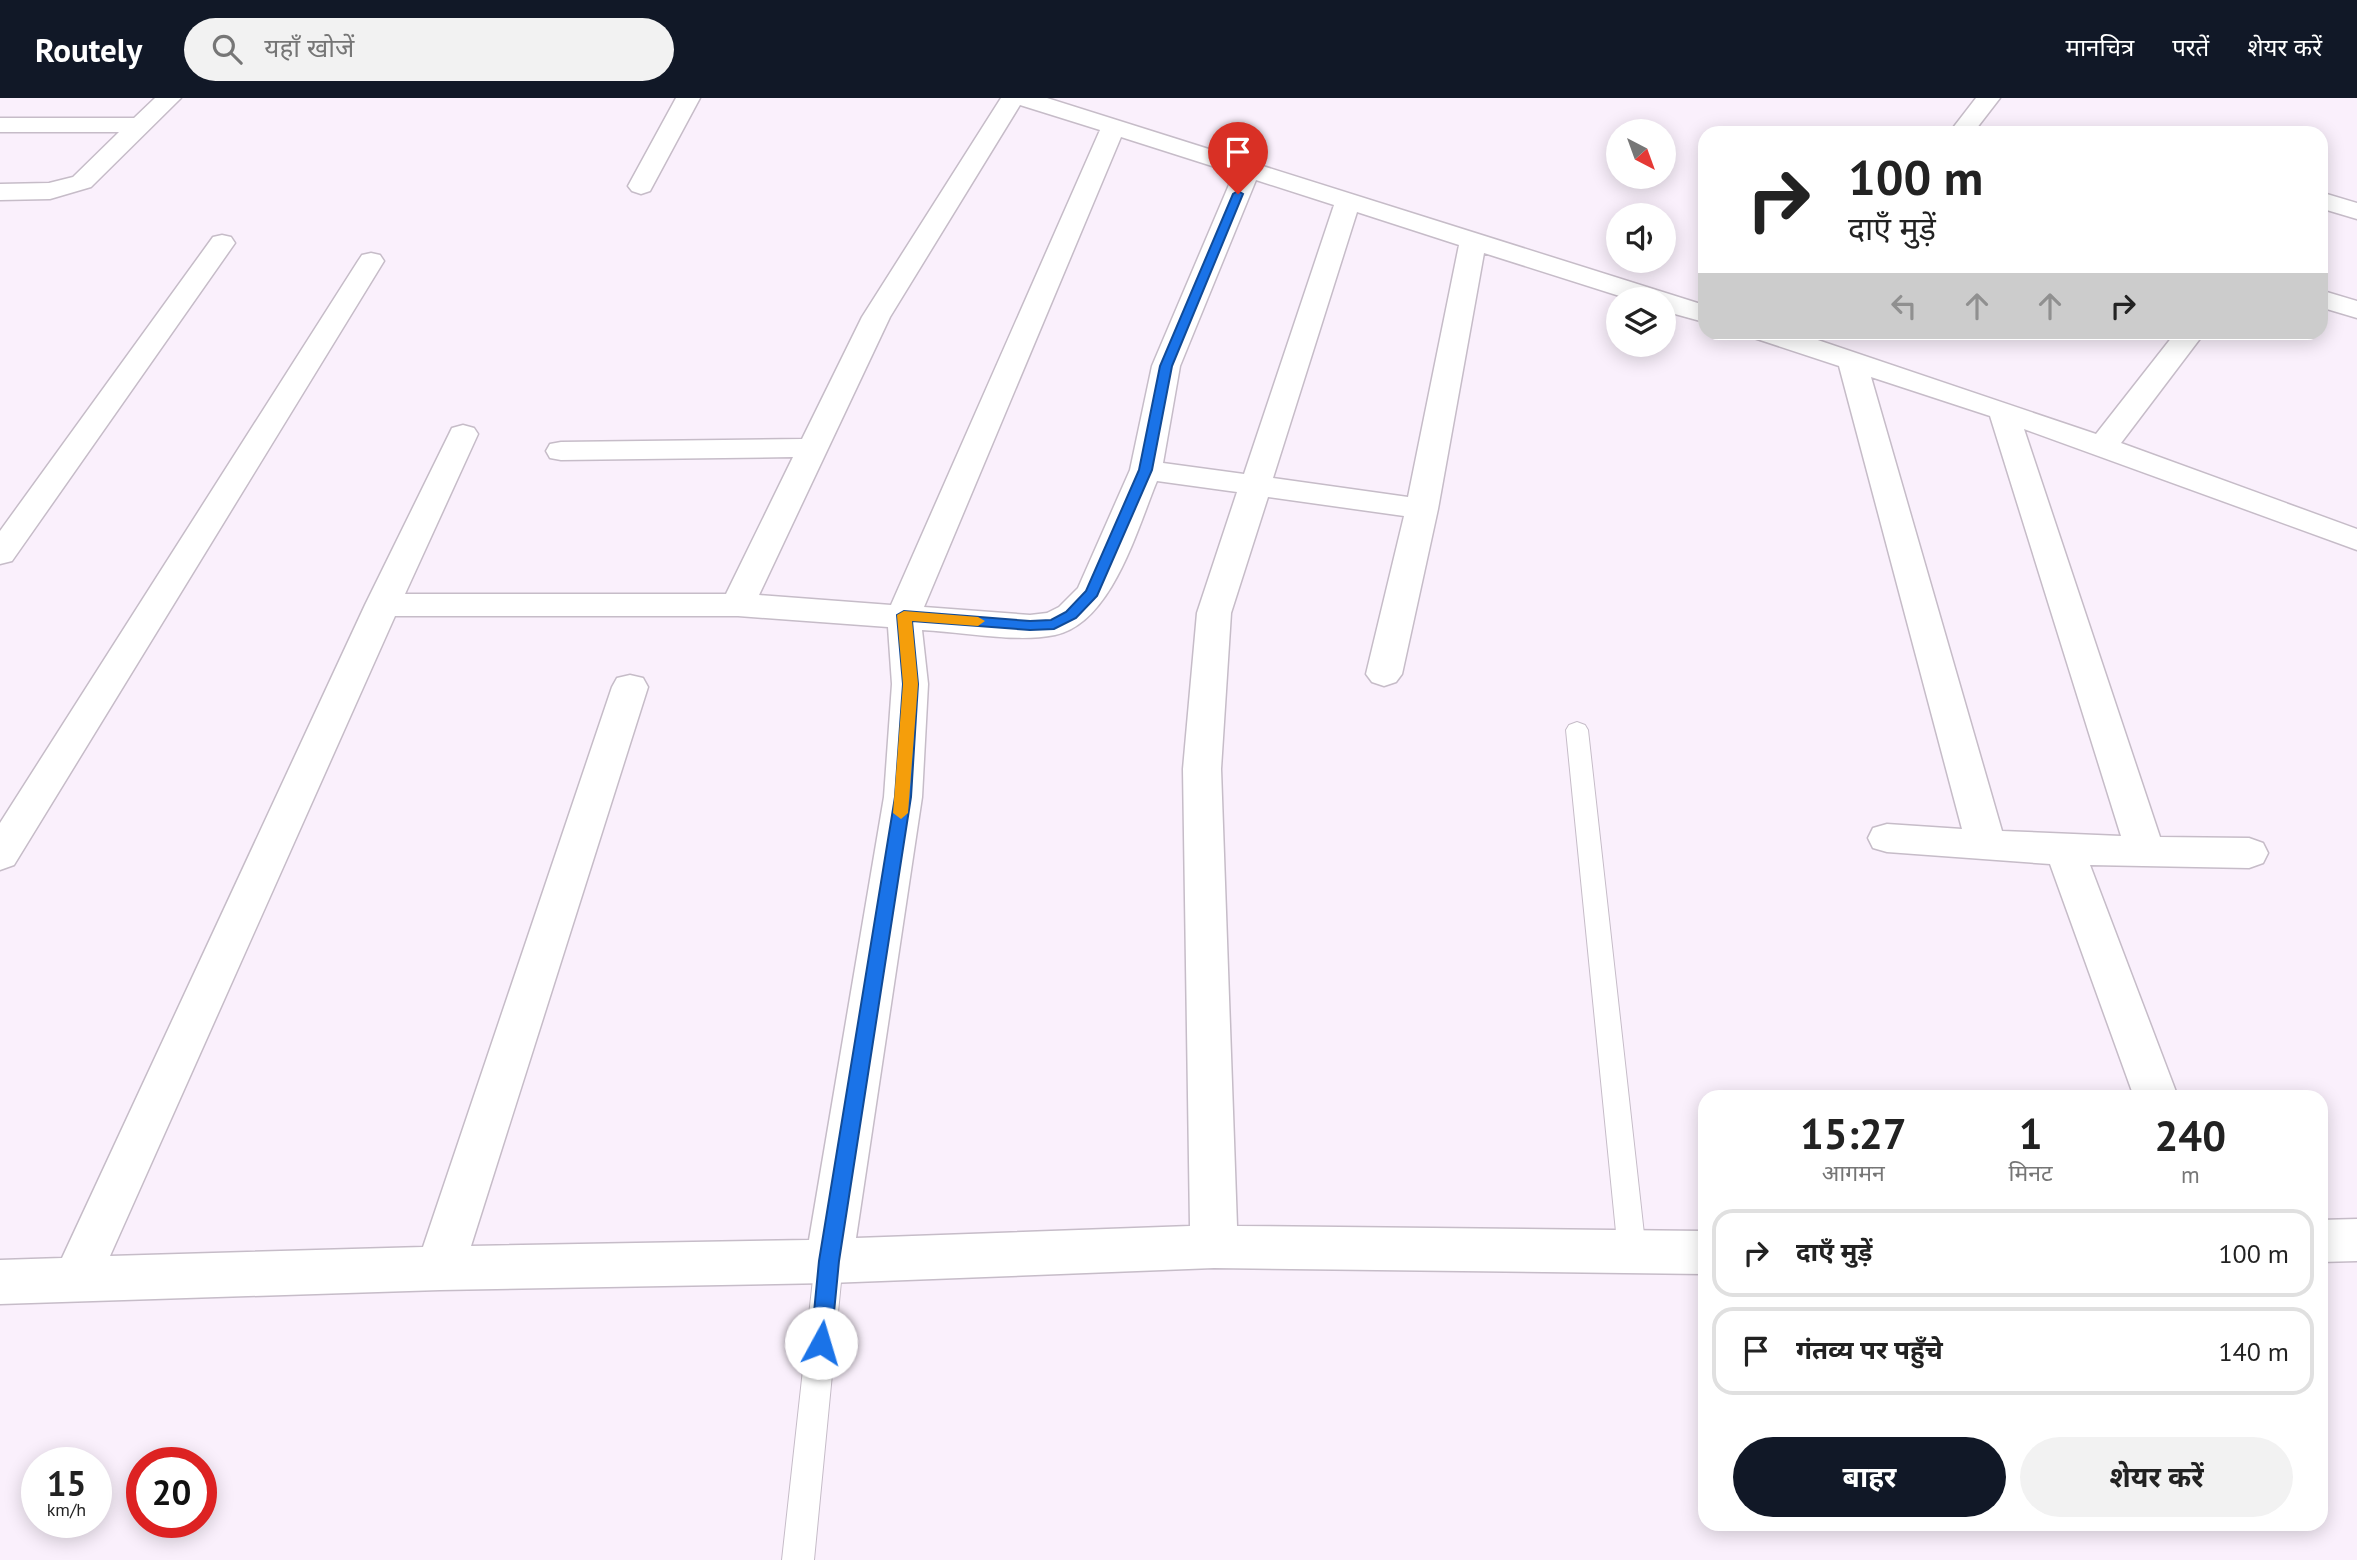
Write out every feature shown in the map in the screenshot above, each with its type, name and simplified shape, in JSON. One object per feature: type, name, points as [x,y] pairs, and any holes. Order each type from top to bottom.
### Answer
[{"type":"street","points":[[0,192],[51,191],[82,182],[169,98]]},
{"type":"street","points":[[641,186],[688,98]]},
{"type":"street","points":[[738,605],[876,317],[1013,98]]},
{"type":"street","points":[[1023,98],[1618,287]]},
{"type":"street","points":[[1967,126],[1989,98]]},
{"type":"street","points":[[0,125],[140,125]]},
{"type":"street","points":[[829,1261],[903,797],[910,684],[904,615],[1113,128]]},
{"type":"street","points":[[382,606],[738,605],[1030,626],[1054,624],[1071,615],[1093,593],[1146,470],[1166,366],[1248,169]]},
{"type":"street","points":[[1214,1247],[1202,769],[1214,614],[1348,201]]},
{"type":"street","points":[[2328,202],[2357,211]]},
{"type":"street","points":[[1384,674],[1422,509],[1473,241]]},
{"type":"street","points":[[0,554],[222,243]]},
{"type":"street","points":[[0,855],[371,261]]},
{"type":"street","points":[[2328,301],[2357,310]]},
{"type":"street","points":[[1676,306],[1698,312]]},
{"type":"street","points":[[1805,340],[1852,360],[2003,411],[2357,541]]},
{"type":"street","points":[[2102,447],[2185,340]]},
{"type":"street","points":[[1852,360],[1986,844]]},
{"type":"street","points":[[2003,411],[2145,851]]},
{"type":"street","points":[[76,1280],[382,606],[463,434]]},
{"type":"street","points":[[561,451],[813,448]]},
{"type":"street","points":[[1146,470],[1422,509]]},
{"type":"street","points":[[440,1268],[630,687]]},
{"type":"street","points":[[1887,838],[2065,850],[2249,853]]},
{"type":"street","points":[[2065,850],[2153,1090]]},
{"type":"street","points":[[2328,1241],[2357,1240]]},
{"type":"street","points":[[0,1282],[440,1268],[829,1261],[1214,1247],[1698,1253]]},
{"type":"lane","points":[[1577,730],[1633,1252]]},
{"type":"lane","points":[[799,1560],[829,1261]]},
{"type":"slow traffic","points":[[901,813],[910,684],[904,615],[978,621]]},
{"type":"route","points":[[821,1343],[829,1261],[903,797],[910,684],[904,615],[1030,626],[1054,624],[1071,615],[1093,593],[1146,470],[1166,366],[1238,194]]}]
